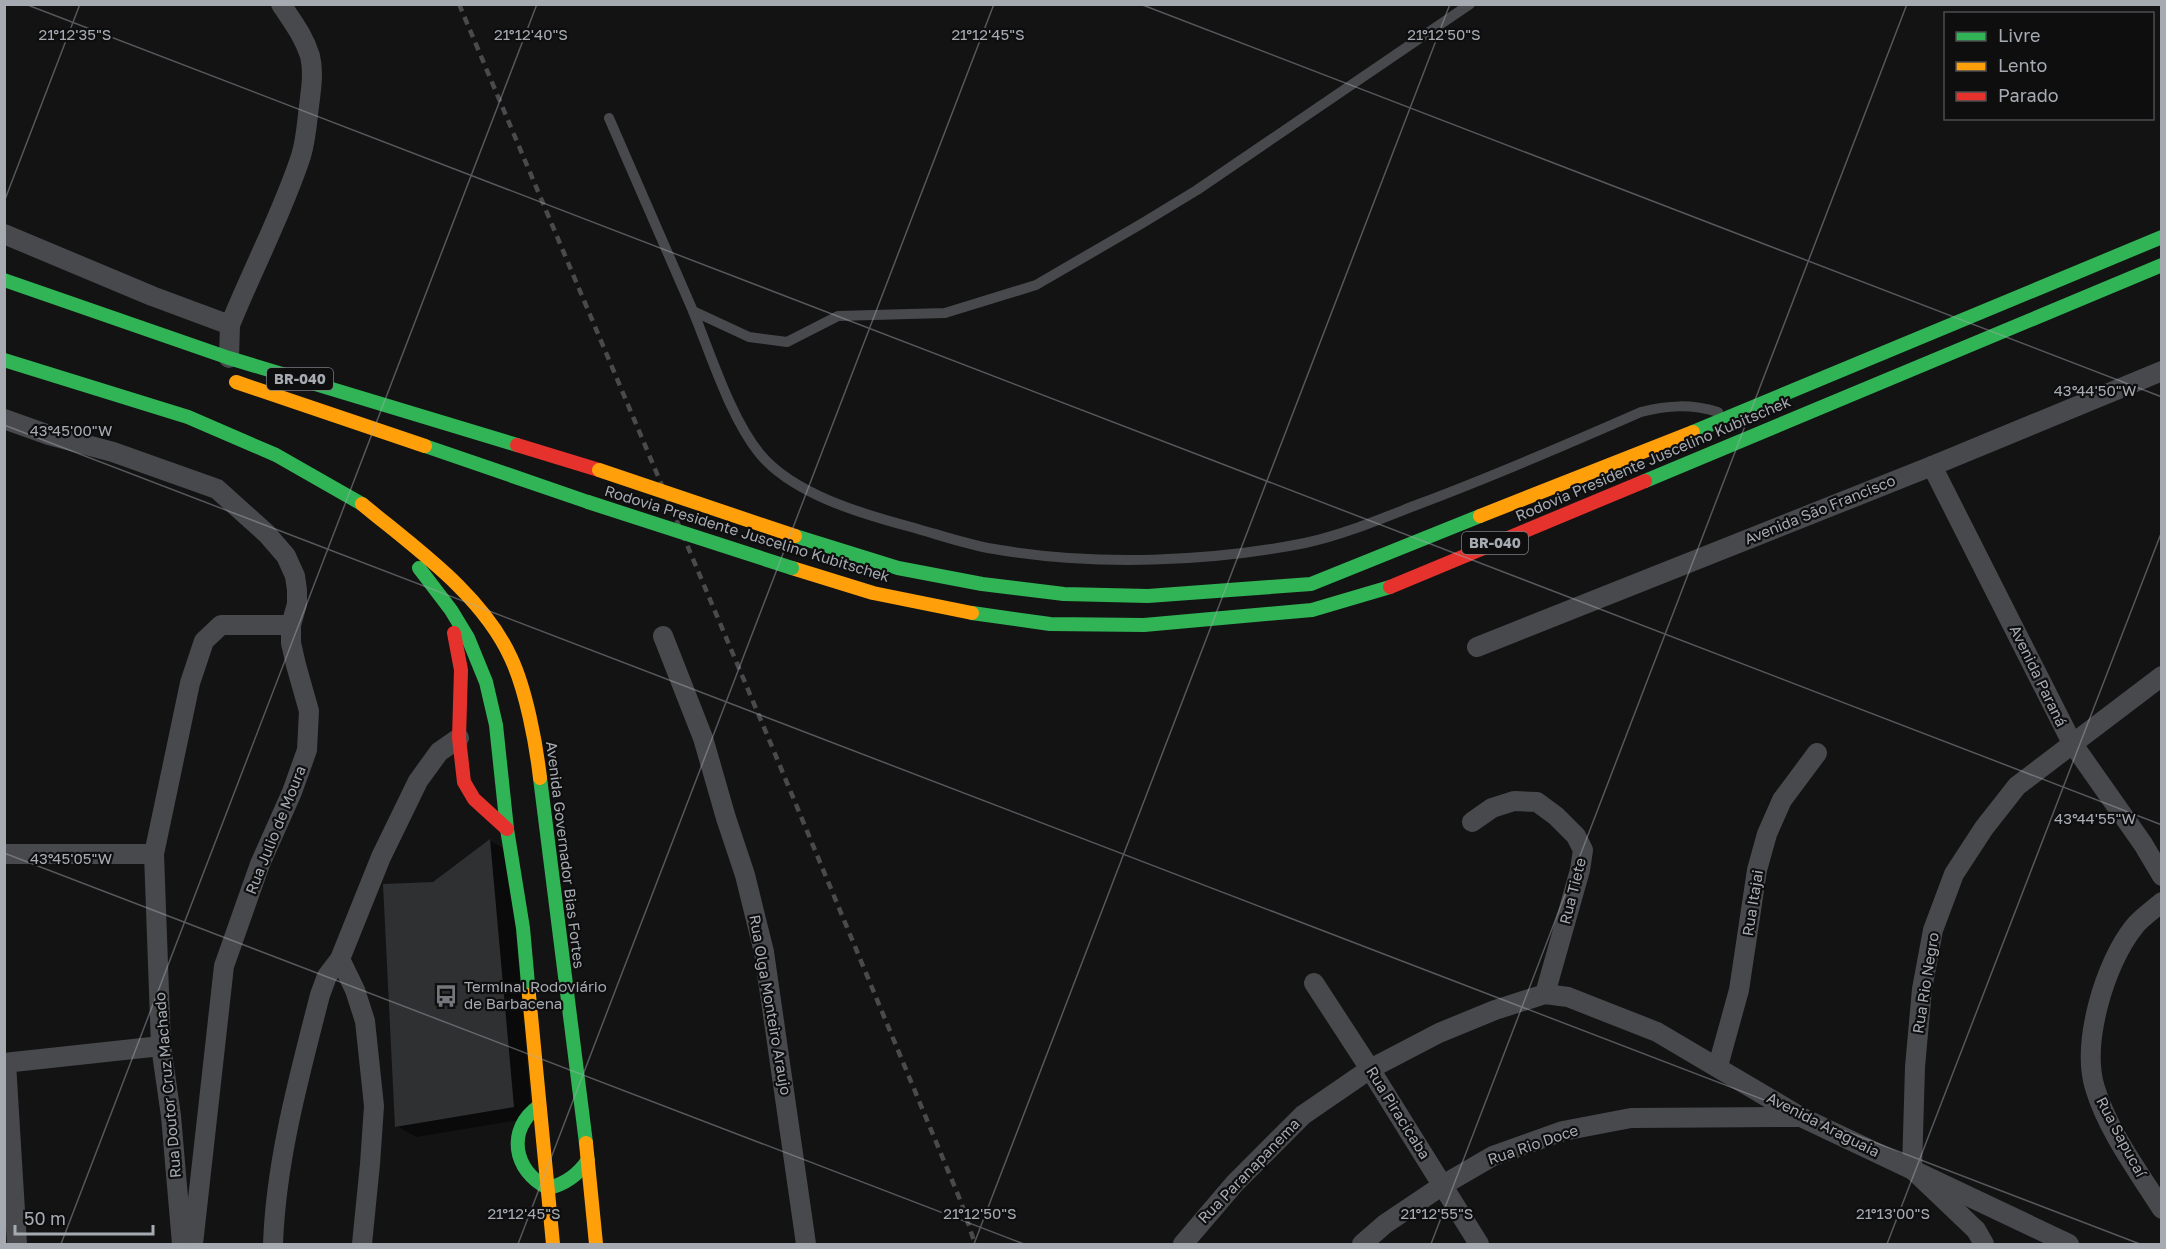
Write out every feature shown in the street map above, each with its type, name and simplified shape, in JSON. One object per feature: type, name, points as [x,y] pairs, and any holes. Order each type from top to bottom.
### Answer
[{"type":"main road","name":"Rodovia Presidente Juscelino Kubitschek","points":[[4,280],[229,358],[599,470],[898,568],[982,584],[1064,594],[1149,596],[1311,584],[1732,416],[2162,237]]},
{"type":"main road","name":"Rodovia Presidente Juscelino Kubitschek","points":[[218,376],[588,502],[873,593],[968,612],[1050,624],[1144,625],[1312,610],[1395,585],[2162,265]]},
{"type":"main road","points":[[15,269],[96,311]]},
{"type":"main road","name":"Avenida Governador Bias Fortes","points":[[4,360],[188,417],[276,455],[357,500],[449,576],[489,622],[511,658],[524,696],[537,750],[588,1160],[596,1245]]},
{"type":"main road","name":"Avenida Governador Bias Fortes","points":[[357,500],[418,566],[451,610],[468,638],[486,682],[496,725],[507,829],[524,928],[539,1106],[554,1245]]},
{"type":"main road","points":[[451,610],[471,731],[464,782],[474,799],[507,829]]},
{"type":"main road","points":[[471,731],[496,725],[516,729],[537,750]]},
{"type":"main road","points":[[539,1106],[529,1111],[524,1119],[517,1144],[523,1166],[532,1178],[548,1188],[560,1185],[581,1171],[588,1160]]},
{"type":"street","points":[[229,358],[230,325],[246,284],[275,226],[302,154],[307,123],[312,84],[310,58],[303,37],[280,4]]},
{"type":"street","points":[[4,234],[152,296],[230,325]]},
{"type":"street","name":"Avenida São Francisco","points":[[1477,646],[1932,466],[2162,371]]},
{"type":"street","name":"Rua Julio de Moura","points":[[4,419],[49,435],[113,452],[217,489],[267,534],[286,556],[295,576],[297,604],[291,625],[296,665],[309,711],[307,750],[292,792],[260,864],[224,966],[193,1245]]},
{"type":"street","name":"Avenida Paraná","points":[[1932,466],[2072,743],[2143,844],[2162,876]]},
{"type":"street","name":"Rua Doutor Cruz Machado","points":[[182,1245],[171,1116],[161,1046],[154,854],[190,683],[204,641],[221,625],[291,625]]},
{"type":"street","name":"Rua Olga Monteiro Araujo","points":[[663,636],[703,738],[745,875],[764,952],[806,1245]]},
{"type":"street","name":"Rua Rio Negro","points":[[1912,1169],[1915,1067],[1921,1000],[1933,930],[1954,874],[1984,828],[2017,786],[2162,676]]},
{"type":"street","points":[[273,1245],[279,1182],[290,1116],[320,995],[327,976],[340,959],[381,857],[418,781],[439,752],[471,731]]},
{"type":"street","name":"Rua Itajai","points":[[1718,1066],[1739,990],[1757,870],[1767,834],[1782,800],[1817,753]]},
{"type":"street","name":"Rua Tiete","points":[[1472,822],[1492,808],[1514,801],[1537,802],[1556,816],[1576,836],[1583,850],[1581,870],[1545,994]]},
{"type":"street","points":[[4,854],[154,854]]},
{"type":"street","name":"Rua Sapucaí","points":[[2162,902],[2134,926],[2113,963],[2098,1002],[2091,1035],[2090,1064],[2095,1088],[2111,1125],[2162,1209]]},
{"type":"street","points":[[340,959],[355,990],[365,1021],[374,1106],[362,1245]]},
{"type":"street","name":"Rua Piracicaba","points":[[1314,983],[1479,1245]]},
{"type":"street","name":"Avenida Araguaia","points":[[1545,994],[1568,997],[1657,1032],[1801,1117],[2069,1245]]},
{"type":"street","name":"Rua Paranapanema","points":[[1183,1245],[1235,1183],[1303,1115],[1370,1069],[1439,1033],[1495,1010],[1545,994]]},
{"type":"street","points":[[17,1245],[5,1063],[161,1046]]},
{"type":"street","name":"Rua Rio Doce","points":[[1362,1245],[1385,1224],[1443,1185],[1493,1156],[1563,1131],[1620,1120],[1679,1117],[1801,1117]]},
{"type":"street","points":[[1912,1169],[1976,1230],[1984,1245]]},
{"type":"lane","points":[[693,311],[749,337],[787,342],[838,316],[945,314],[1036,285],[1197,190],[1470,4]]},
{"type":"lane","points":[[609,118],[741,427],[761,456],[788,478],[832,502],[879,518],[1000,550],[1074,557],[1146,560],[1237,554],[1308,542],[1383,518],[1509,470],[1641,412],[1679,405],[1706,408],[1732,416]]},
{"type":"building","name":"Terminal Rodoviário de Barbacena","points":[[490,839],[514,1107],[395,1127],[383,884],[433,882]]},
{"type":"railway","points":[[459,4],[768,737],[961,1202],[975,1244]]},
{"type":"traffic: fast","points":[[1693,432],[2162,237]]},
{"type":"traffic: fast","points":[[1645,481],[2162,265]]},
{"type":"traffic: fast","points":[[4,280],[229,358],[517,445]]},
{"type":"traffic: fast","points":[[4,360],[188,417],[276,455],[362,504]]},
{"type":"traffic: fast","points":[[425,446],[588,502]]},
{"type":"traffic: fast","points":[[588,502],[792,568]]},
{"type":"traffic: fast","points":[[795,536],[898,568],[982,584],[1064,594],[1148,596],[1311,584],[1480,516]]},
{"type":"traffic: fast","points":[[419,568],[451,610],[468,638],[486,682],[496,725],[507,829],[523,928],[529,995]]},
{"type":"traffic: fast","points":[[972,613],[1050,624],[1144,625],[1312,610],[1390,587]]},
{"type":"traffic: fast","points":[[540,778],[586,1143]]},
{"type":"traffic: fast","points":[[539,1106],[528,1115],[518,1138],[521,1161],[536,1181],[548,1188],[560,1184],[571,1178],[588,1160]]},
{"type":"traffic: slow","points":[[236,382],[425,446]]},
{"type":"traffic: slow","points":[[1480,516],[1693,432]]},
{"type":"traffic: slow","points":[[599,470],[795,536]]},
{"type":"traffic: slow","points":[[362,504],[446,574],[483,613],[498,635],[511,658],[526,701],[540,778]]},
{"type":"traffic: slow","points":[[792,568],[873,593],[972,613]]},
{"type":"traffic: slow","points":[[529,995],[553,1244]]},
{"type":"traffic: slow","points":[[586,1143],[596,1244]]},
{"type":"traffic: jam","points":[[517,445],[599,470]]},
{"type":"traffic: jam","points":[[1390,587],[1645,481]]},
{"type":"traffic: jam","points":[[454,633],[461,670],[459,738],[464,782],[474,799],[507,829]]},
{"type":"place","name":"Terminal Rodoviário de Barbacena","points":[[446,996]]}]
